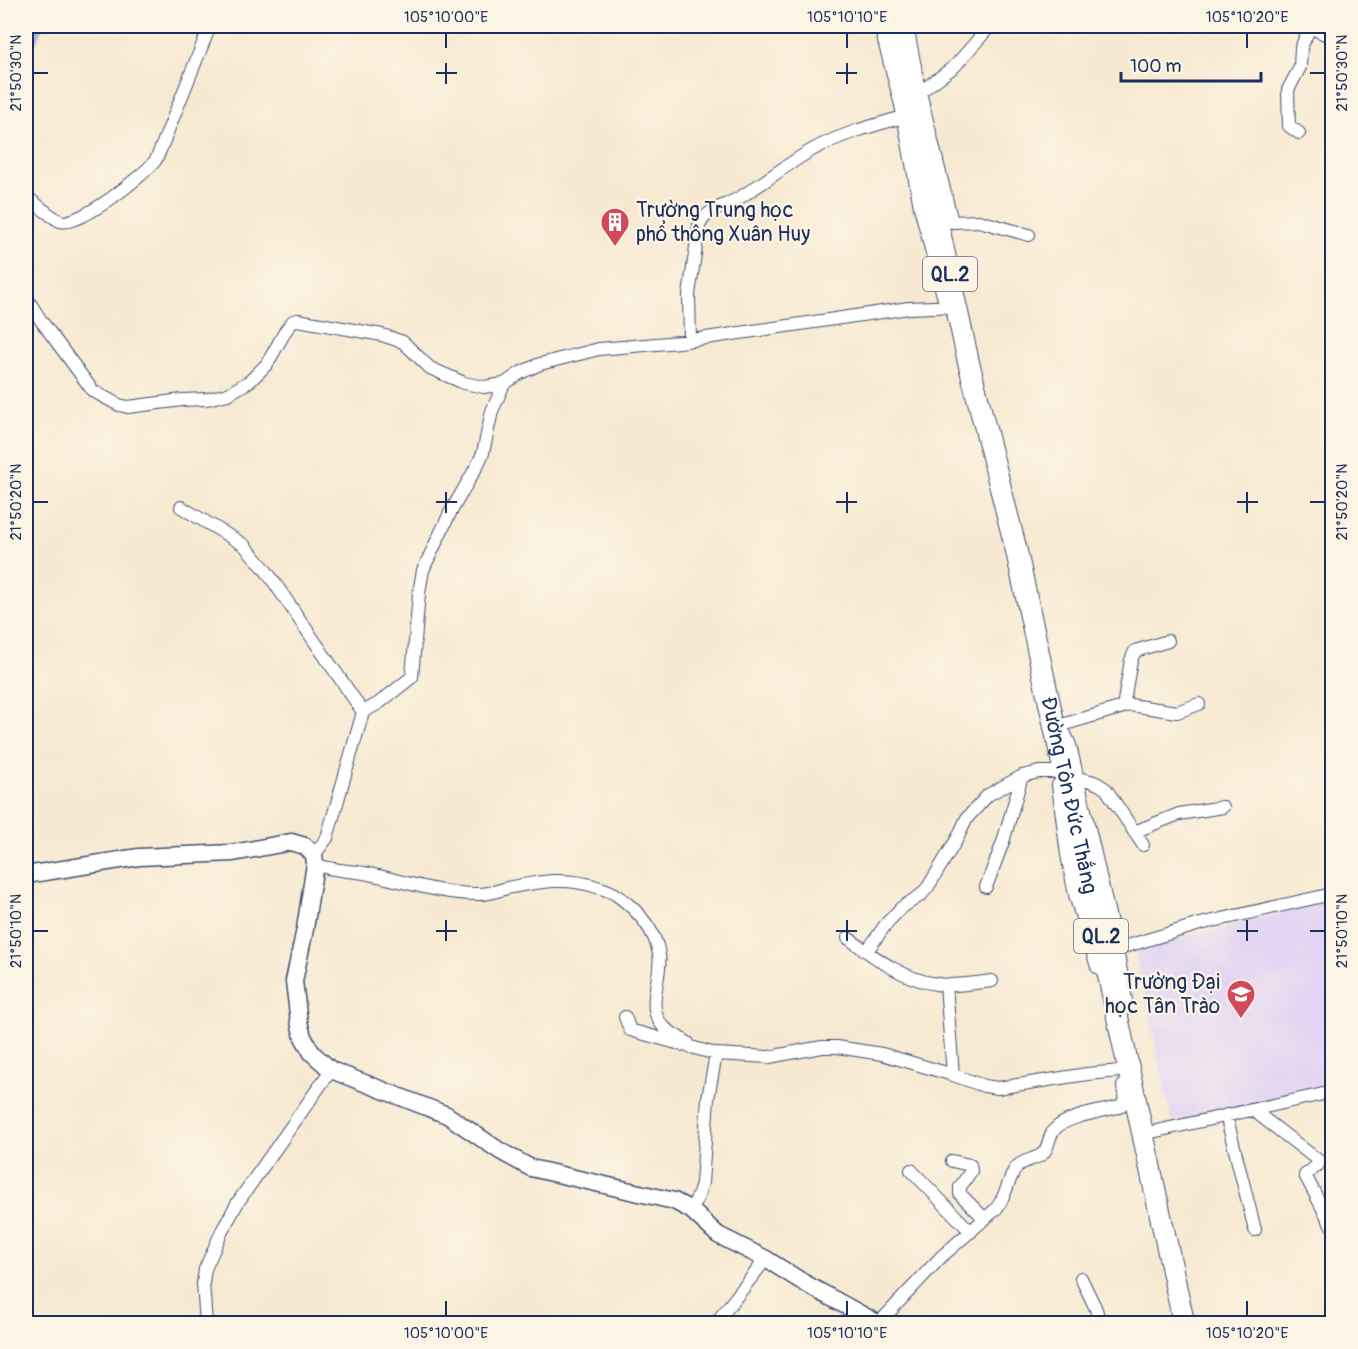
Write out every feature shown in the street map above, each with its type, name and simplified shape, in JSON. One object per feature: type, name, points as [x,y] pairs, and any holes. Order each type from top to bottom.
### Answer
[{"type":"highway","name":"QL.2","points":[[894,26],[912,103],[951,306]]},
{"type":"highway","name":"Đường Tôn Đức Thắng","points":[[951,306],[1010,521],[1066,774],[1112,1006],[1143,1134],[1184,1323]]},
{"type":"street","points":[[26,196],[60,221],[74,221],[100,207],[148,169],[162,148],[210,26]]},
{"type":"street","points":[[880,26],[912,103],[952,222],[979,221],[1029,235]]},
{"type":"street","points":[[907,26],[912,103]]},
{"type":"street","points":[[690,339],[689,295],[702,218],[737,199],[813,150],[912,103],[955,66],[990,26]]},
{"type":"street","points":[[1299,133],[1289,126],[1288,90],[1300,67],[1301,48],[1309,26],[1332,37]]},
{"type":"street","points":[[26,297],[93,391],[119,405],[129,407],[207,399],[228,394],[250,381],[267,364],[286,330],[293,321],[298,320],[382,334],[403,342],[430,368],[464,383],[484,387],[504,384],[527,369],[599,349],[757,331],[909,308],[951,306]]},
{"type":"street","points":[[504,384],[492,411],[483,453],[450,513],[423,570],[412,677],[379,704],[363,712],[327,838],[314,859],[307,920],[295,974],[295,994],[298,1022],[303,1037],[312,1053],[331,1070],[447,1115],[500,1151],[531,1168],[674,1202],[691,1210],[718,1235],[766,1259],[806,1284],[878,1323],[941,1257],[971,1232],[1004,1199],[1013,1172],[1018,1165],[1042,1155],[1053,1131],[1061,1124],[1123,1104],[1125,1099],[1112,1006],[1076,895],[1075,871],[1067,855],[1066,774]]},
{"type":"street","points":[[181,507],[244,545],[265,569],[363,712]]},
{"type":"street","points":[[1124,707],[1131,660],[1135,651],[1168,641]]},
{"type":"street","points":[[1039,702],[1066,774],[1096,868],[1117,949],[1126,1000],[1124,1003],[1112,1006]]},
{"type":"street","points":[[1055,729],[1124,707],[1146,706],[1177,712],[1199,704]]},
{"type":"street","points":[[867,951],[886,924],[901,908],[921,895],[928,887],[974,808],[988,795],[1022,776],[1039,772],[1066,774],[1098,783],[1106,789],[1143,845]]},
{"type":"street","points":[[986,887],[1003,842],[1022,776]]},
{"type":"street","points":[[1134,832],[1179,814],[1223,807]]},
{"type":"street","points":[[26,875],[139,857],[233,853],[291,842],[305,846],[314,859],[326,868],[463,894],[480,895],[560,879],[585,883],[615,894],[633,908],[646,924],[659,955],[655,1006],[657,1017],[662,1026],[694,1047]]},
{"type":"street","points":[[1117,949],[1200,924],[1332,894]]},
{"type":"street","points":[[848,938],[914,978],[946,985],[992,981]]},
{"type":"street","points":[[946,985],[953,1075]]},
{"type":"street","points":[[625,1017],[630,1030],[717,1054],[768,1057],[822,1047],[837,1047],[882,1054],[984,1086],[998,1088],[1120,1071]]},
{"type":"street","points":[[691,1210],[702,1183],[708,1098],[717,1054]]},
{"type":"street","points":[[206,1323],[203,1283],[205,1269],[222,1231],[244,1192],[331,1070]]},
{"type":"street","points":[[1143,1134],[1332,1092]]},
{"type":"street","points":[[1253,1110],[1320,1161],[1305,1175],[1332,1226]]},
{"type":"street","points":[[1226,1115],[1255,1230]]},
{"type":"street","points":[[952,1161],[970,1165],[971,1171],[960,1187],[960,1194],[985,1219]]},
{"type":"street","points":[[911,1170],[971,1232]]},
{"type":"street","points":[[715,1323],[766,1259]]},
{"type":"street","points":[[1081,1278],[1100,1323]]},
{"type":"shaded area","name":"Trường Đại học Tân Trào","points":[[1332,900],[1332,1088],[1172,1122],[1135,949]]},
{"type":"water","points":[[26,26],[42,26],[36,41],[26,50]]},
{"type":"place","name":"Trường Trung học phổ thông Xuân Huy","points":[[615,248]]},
{"type":"place","name":"Trường Đại học Tân Trào","points":[[1241,1020]]}]
